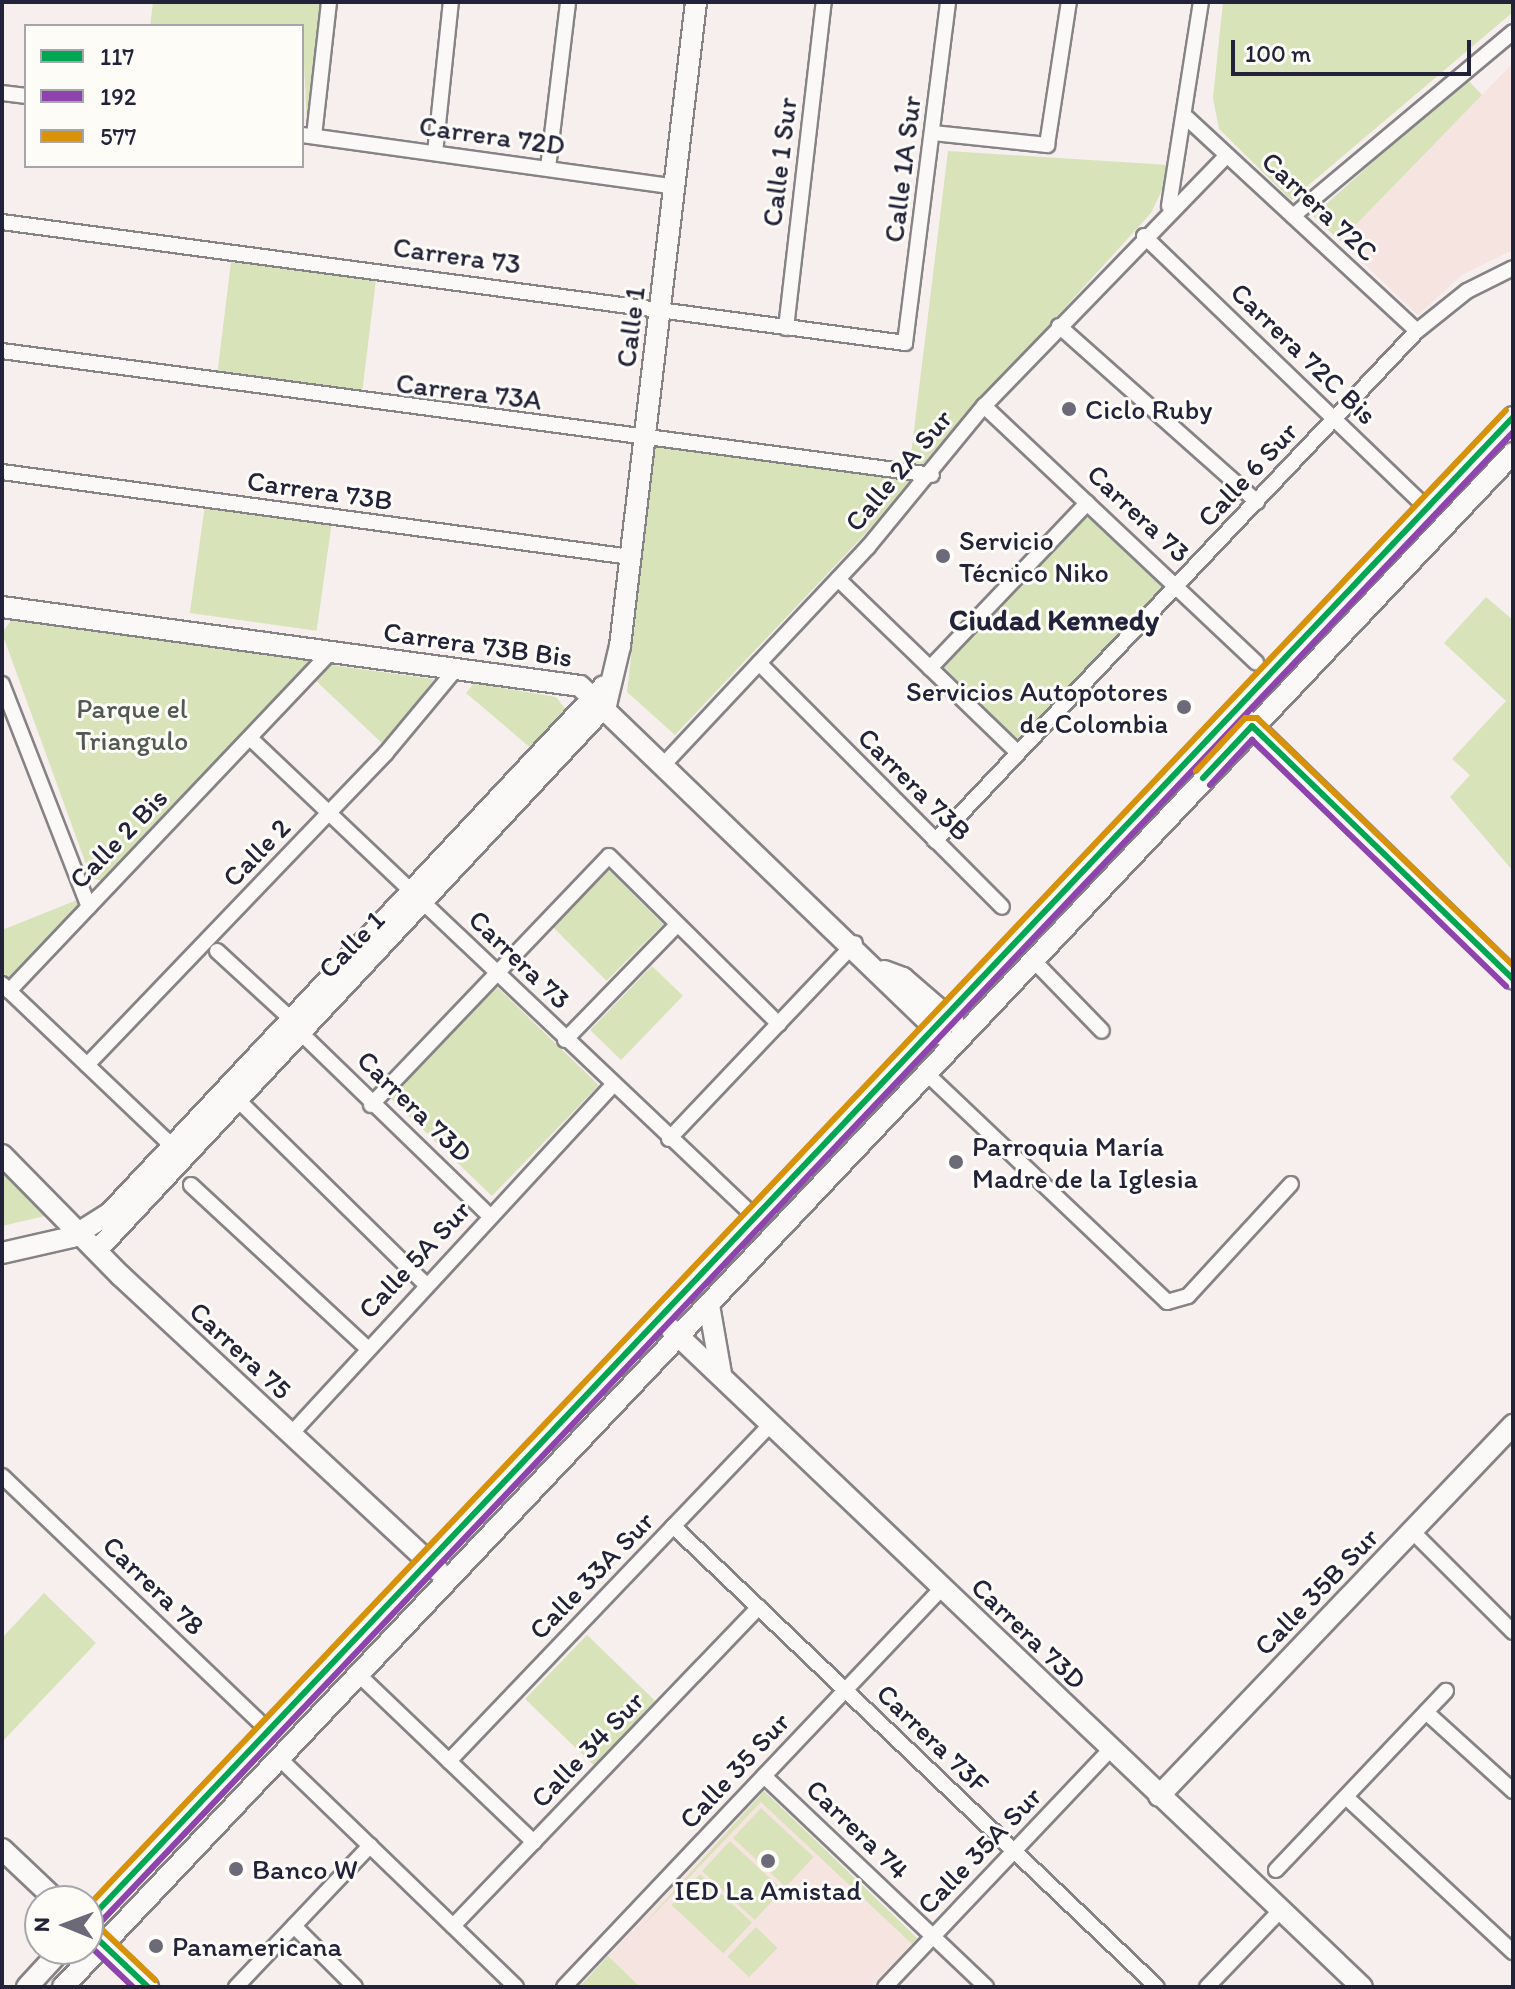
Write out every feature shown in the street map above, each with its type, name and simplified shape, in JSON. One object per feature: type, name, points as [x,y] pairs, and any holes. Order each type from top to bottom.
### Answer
[{"type":"street","points":[[308,136],[329,2]]},
{"type":"street","points":[[435,153],[451,2]]},
{"type":"street","points":[[548,168],[568,2]]},
{"type":"street","name":"Calle 1","points":[[81,1233],[171,1145],[250,1077],[601,700],[618,659],[696,2]]},
{"type":"street","name":"Calle 1 Sur","points":[[786,328],[824,2]]},
{"type":"street","name":"Calle 1A Sur","points":[[905,343],[948,2]]},
{"type":"street","points":[[933,133],[1047,145],[1069,2]]},
{"type":"street","points":[[1168,210],[1187,118],[1201,2]]},
{"type":"street","points":[[1293,216],[1506,46],[1513,32]]},
{"type":"street","points":[[2,93],[24,96]]},
{"type":"street","name":"Carrera 72C","points":[[1187,118],[1417,331]]},
{"type":"street","name":"Carrera 72D","points":[[308,136],[675,187]]},
{"type":"street","name":"Calle 2A Sur","points":[[666,762],[932,475],[984,406],[1168,210],[1227,155]]},
{"type":"street","name":"Carrera 73","points":[[2,222],[905,343]]},
{"type":"street","name":"Carrera 72C Bis","points":[[1144,236],[1427,508]]},
{"type":"street","name":"Calle 6 Sur","points":[[935,841],[1417,331],[1467,291],[1513,268]]},
{"type":"street","points":[[1059,326],[1257,502]]},
{"type":"street","name":"Carrera 73A","points":[[2,351],[932,475]]},
{"type":"street","name":"Carrera 73","points":[[984,406],[1256,662]]},
{"type":"street","points":[[104,1904],[431,1563],[659,1318],[1513,417]]},
{"type":"street","points":[[104,1930],[280,1759],[925,1072],[1513,453]]},
{"type":"street","name":"Carrera 73B","points":[[2,472],[631,557]]},
{"type":"street","points":[[930,668],[1087,503]]},
{"type":"street","points":[[838,579],[1018,753]]},
{"type":"street","name":"Carrera 73B Bis","points":[[2,607],[560,681],[601,700],[884,971],[959,1037]]},
{"type":"street","name":"Calle 2 Bis","points":[[6,988],[89,907],[331,652]]},
{"type":"street","name":"Carrera 73B","points":[[759,663],[1002,907]]},
{"type":"street","name":"Calle 2","points":[[87,1065],[329,813],[456,669]]},
{"type":"street","points":[[2,684],[89,907]]},
{"type":"street","points":[[1235,710],[1513,979]]},
{"type":"street","name":"Carrera 73","points":[[250,738],[611,1087],[755,1217]]},
{"type":"street","points":[[371,1105],[609,856],[779,1024]]},
{"type":"street","points":[[565,1040],[677,925]]},
{"type":"street","points":[[669,1139],[855,943]]},
{"type":"street","name":"Carrera 73D","points":[[217,951],[297,1027],[371,1105],[490,1216]]},
{"type":"street","points":[[1032,959],[1102,1031]]},
{"type":"street","points":[[6,988],[171,1145]]},
{"type":"street","points":[[925,1072],[1160,1298],[1174,1303],[1291,1184]]},
{"type":"street","name":"Calle 1","points":[[97,1250],[246,1108],[250,1077]]},
{"type":"street","name":"Calle 5A Sur","points":[[291,1434],[367,1348],[611,1087]]},
{"type":"street","points":[[246,1108],[426,1285]]},
{"type":"street","name":"Carrera 75","points":[[2,1155],[97,1250],[449,1580]]},
{"type":"street","points":[[191,1185],[367,1348]]},
{"type":"street","points":[[2,1253],[81,1233]]},
{"type":"street","points":[[709,1305],[722,1378]]},
{"type":"street","name":"Carrera 73D","points":[[659,1318],[1362,1987]]},
{"type":"street","name":"Calle 33A Sur","points":[[449,1761],[771,1424]]},
{"type":"street","name":"Calle 35B Sur","points":[[1159,1796],[1513,1425]]},
{"type":"street","name":"Carrera 78","points":[[2,1476],[269,1731]]},
{"type":"street","name":"Carrera 73F","points":[[673,1526],[1157,1987]]},
{"type":"street","points":[[1412,1531],[1511,1626]]},
{"type":"street","name":"Calle 35 Sur","points":[[564,1987],[942,1588]]},
{"type":"street","name":"Calle 34 Sur","points":[[453,1926],[759,1607]]},
{"type":"street","points":[[359,1675],[534,1842]]},
{"type":"street","points":[[1276,1870],[1446,1691]]},
{"type":"street","points":[[1426,1712],[1513,1791]]},
{"type":"street","name":"Calle 35A Sur","points":[[885,1987],[1110,1750]]},
{"type":"street","points":[[280,1759],[516,1987]]},
{"type":"street","name":"Carrera 74","points":[[764,1776],[986,1987]]},
{"type":"street","points":[[1346,1797],[1513,1952]]},
{"type":"street","points":[[236,1987],[370,1846]]},
{"type":"street","points":[[2,1849],[40,1885]]},
{"type":"street","points":[[1207,1987],[1280,1911]]},
{"type":"street","points":[[294,1926],[355,1987]]},
{"type":"street","points":[[104,1946],[148,1987]]},
{"type":"street","points":[[27,1987],[47,1965]]},
{"type":"street","points":[[63,1987],[78,1965]]},
{"type":"shaded area","points":[[1513,63],[1513,250],[1463,274],[1418,315],[1340,241]]},
{"type":"shaded area","name":"IED La Amistad","points":[[764,1791],[917,1938],[871,1987],[579,1987]]},
{"type":"green space","points":[[153,2],[322,2],[307,125],[304,24],[150,24]]},
{"type":"green space","points":[[1223,2],[1513,2],[1513,12],[1291,200],[1219,129],[1213,98]]},
{"type":"green space","points":[[1466,78],[1482,95],[1340,241],[1313,216]]},
{"type":"green space","points":[[948,151],[1168,165],[1166,182],[1151,213],[923,464],[910,463]]},
{"type":"green space","points":[[231,262],[376,280],[362,390],[217,372]]},
{"type":"green space","points":[[655,446],[917,479],[675,735],[627,692]]},
{"type":"green space","points":[[205,505],[332,523],[317,631],[190,613]]},
{"type":"green space","points":[[1089,511],[1166,585],[1015,742],[938,668]]},
{"type":"green space","points":[[1486,597],[1513,620],[1513,871],[1450,797],[1470,775],[1452,759],[1506,701],[1444,643]]},
{"type":"green space","name":"Parque el Triangulo","points":[[12,619],[310,657],[314,663],[103,881],[91,878],[2,633]]},
{"type":"green space","points":[[331,665],[434,679],[384,745],[313,678]]},
{"type":"green space","points":[[474,683],[556,697],[567,711],[532,749],[466,693]]},
{"type":"green space","points":[[608,869],[663,924],[607,981],[551,926]]},
{"type":"green space","points":[[77,900],[81,910],[13,982],[2,972],[2,930]]},
{"type":"green space","points":[[652,966],[683,996],[621,1060],[590,1030]]},
{"type":"green space","points":[[496,986],[599,1085],[492,1196],[389,1097]]},
{"type":"green space","points":[[2,1170],[49,1215],[2,1226]]},
{"type":"green space","points":[[44,1593],[96,1643],[2,1742],[2,1638]]},
{"type":"green space","points":[[587,1635],[656,1702],[594,1766],[525,1699]]},
{"type":"green space","points":[[764,1791],[917,1938],[912,1944],[761,1802],[635,1934]]},
{"type":"green space","points":[[761,1808],[814,1857],[786,1887],[733,1838]]},
{"type":"green space","points":[[730,1841],[783,1890],[755,1920],[702,1871]]},
{"type":"green space","points":[[700,1874],[752,1922],[723,1953],[671,1905]]},
{"type":"green space","points":[[756,1927],[778,1948],[749,1977],[728,1956]]},
{"type":"green space","points":[[608,1956],[640,1987],[579,1987]]},
{"type":"transit line","name":"577","points":[[104,1889],[1506,410]]},
{"type":"transit line","name":"117","points":[[104,1904],[1513,417]]},
{"type":"transit line","name":"192","points":[[104,1919],[1513,432]]},
{"type":"transit line","name":"577","points":[[1196,771],[1245,718],[1257,718],[1513,965]]},
{"type":"transit line","name":"117","points":[[1203,778],[1252,726],[1513,979]]},
{"type":"transit line","name":"192","points":[[1210,785],[1252,740],[1506,986]]},
{"type":"transit line","name":"577","points":[[104,1932],[155,1980]]},
{"type":"transit line","name":"117","points":[[104,1945],[148,1987]]},
{"type":"transit line","name":"192","points":[[104,1959],[133,1987]]},
{"type":"place","name":"Ciclo Ruby","points":[[1069,409]]},
{"type":"place","name":"Servicio Técnico Niko","points":[[943,556]]},
{"type":"place","name":"Servicios Autopotores de Colombia","points":[[1184,707]]},
{"type":"place","name":"Parroquia María Madre de la Iglesia","points":[[956,1162]]},
{"type":"place","name":"IED La Amistad","points":[[768,1861]]},
{"type":"place","name":"Banco W","points":[[236,1869]]},
{"type":"place","name":"Panamericana","points":[[156,1946]]},
{"type":"district","name":"Ciudad Kennedy","points":[[1054,620]]}]
